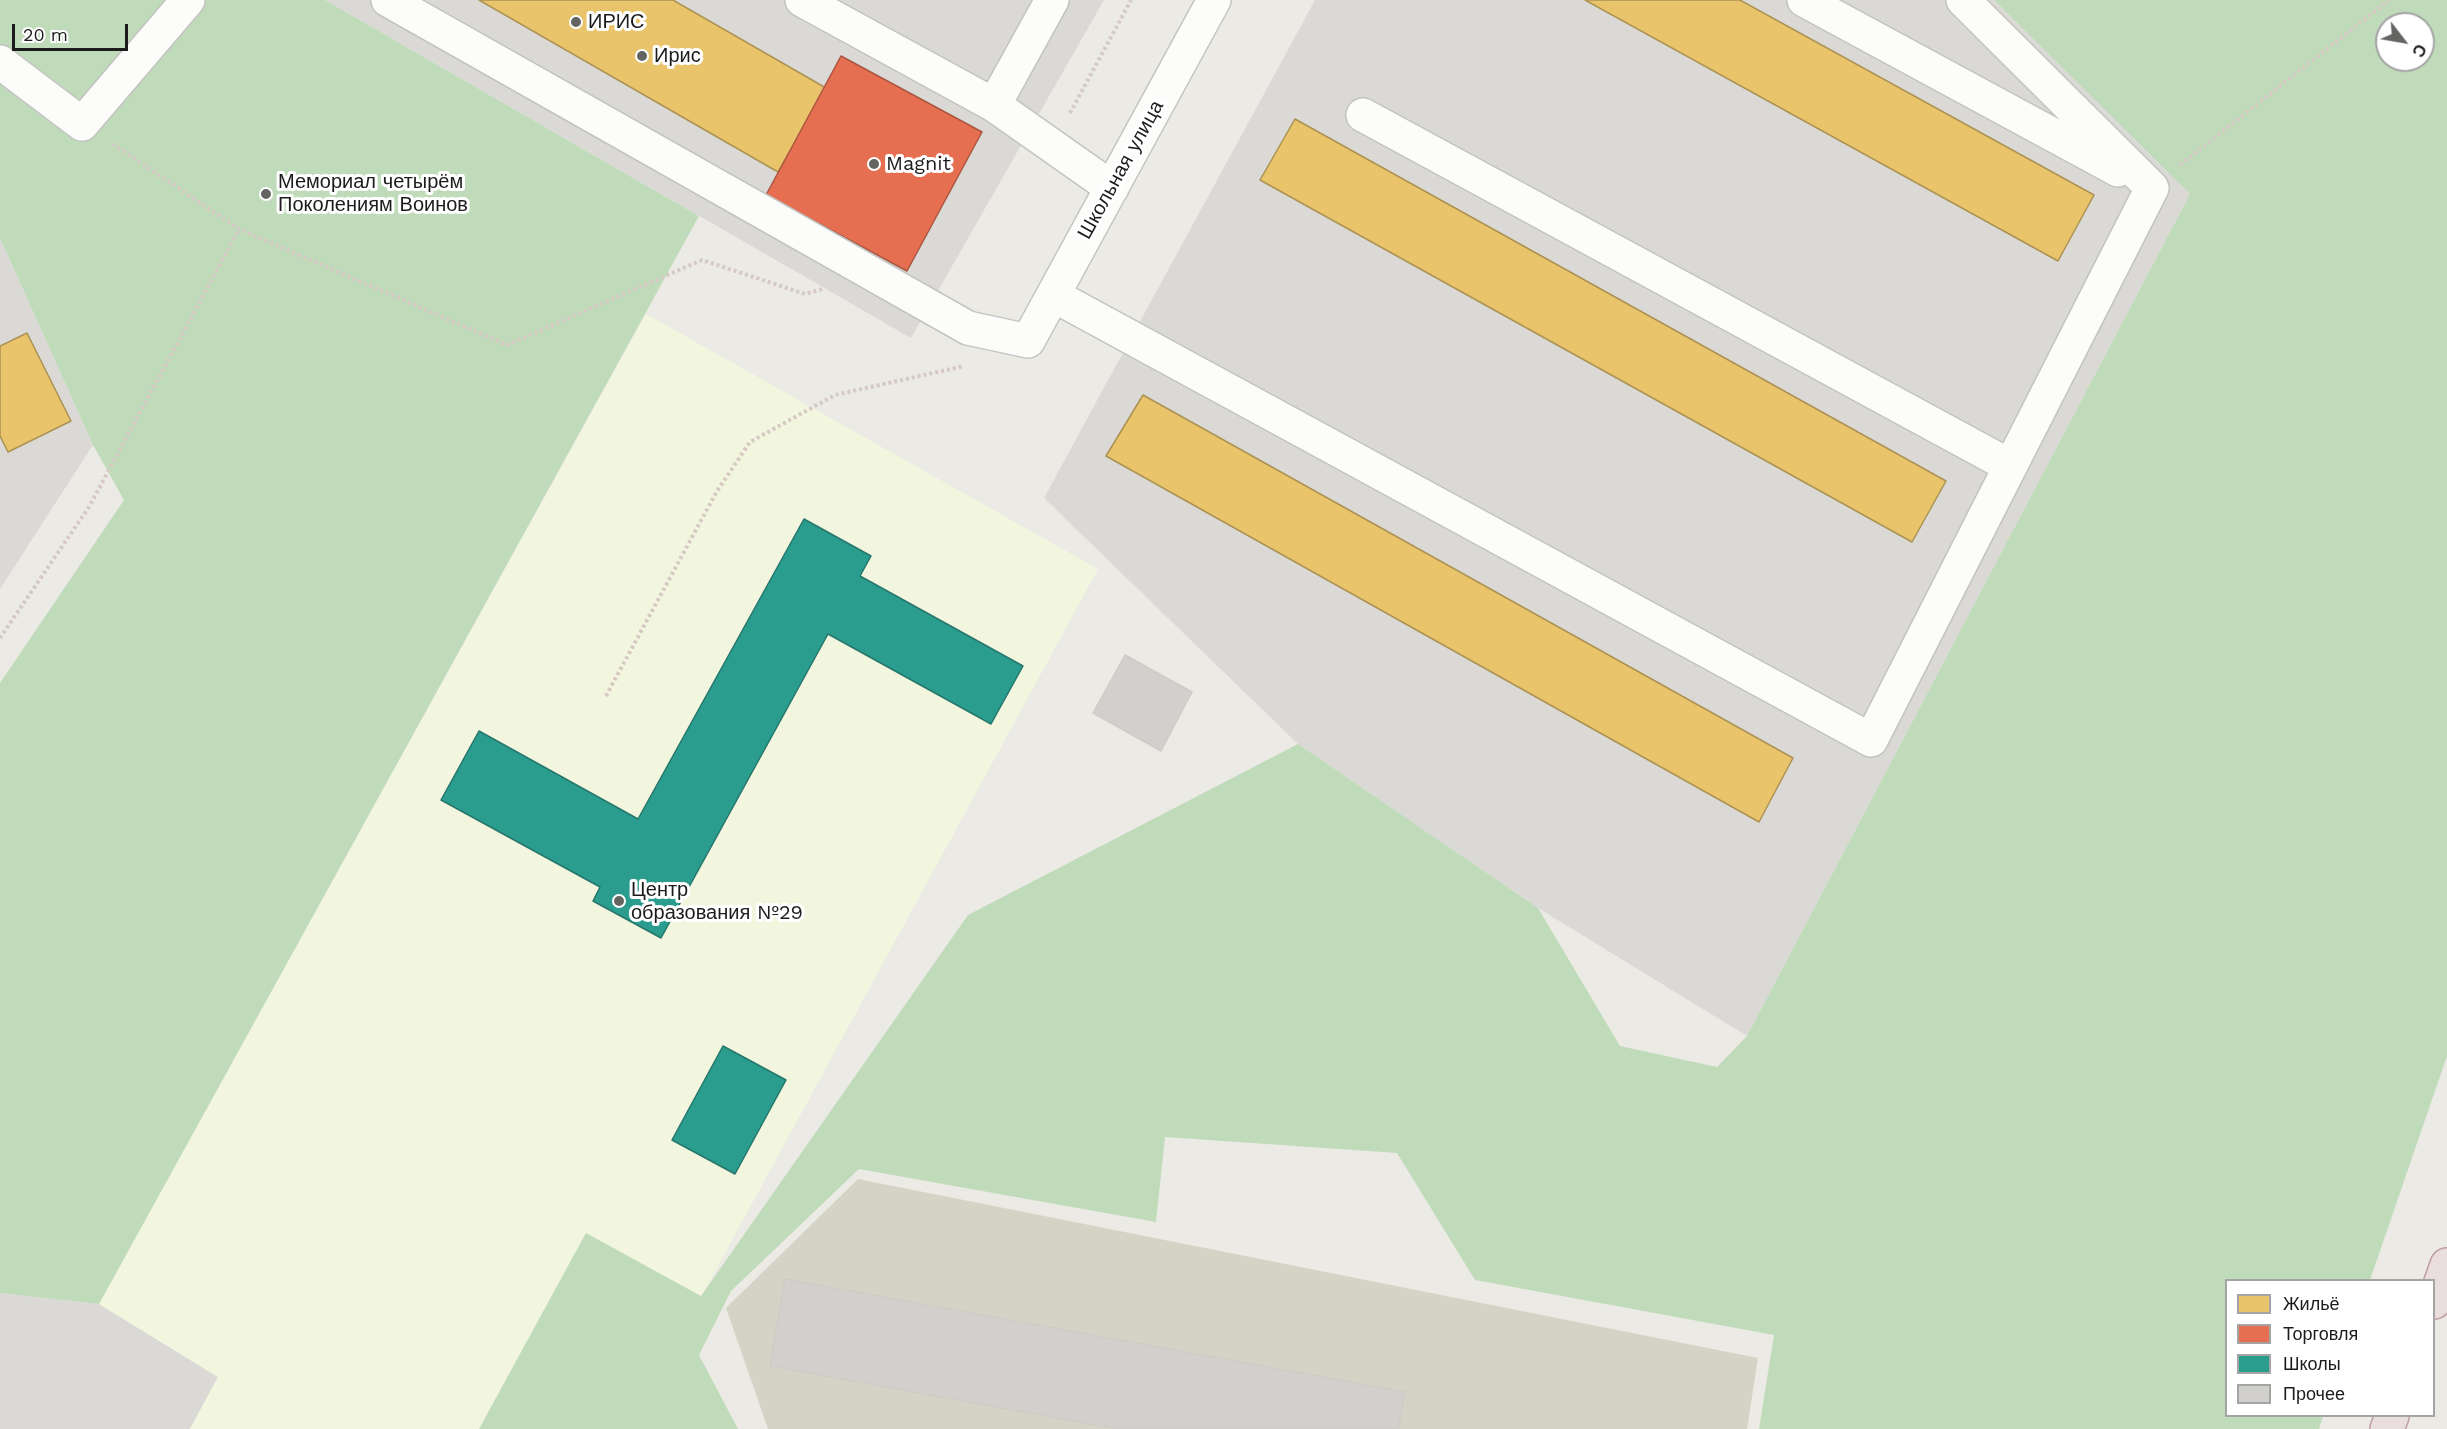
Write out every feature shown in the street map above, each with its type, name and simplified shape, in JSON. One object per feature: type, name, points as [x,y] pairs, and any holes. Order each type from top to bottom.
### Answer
[{"type":"highway","points":[[2435,1297],[2447,1265]]},
{"type":"street","points":[[0,62],[82,124],[188,0]]},
{"type":"street","points":[[388,0],[968,328],[987,332]]},
{"type":"street","points":[[802,0],[994,105],[1112,188]]},
{"type":"street","points":[[994,105],[1052,0]]},
{"type":"street","name":"Школьная улица","points":[[987,332],[1028,341],[1214,0]]},
{"type":"street","points":[[1804,0],[2152,188]]},
{"type":"street","points":[[1963,0],[2152,188]]},
{"type":"street","points":[[1364,115],[2010,466]]},
{"type":"street","points":[[1053,295],[1871,740],[2152,188]]},
{"type":"path","points":[[1052,146],[1131,0]]},
{"type":"path","points":[[2152,188],[2389,0]]},
{"type":"path","points":[[82,124],[239,229],[507,345],[702,260],[805,294],[874,275]]},
{"type":"path","points":[[0,638],[89,507],[239,229]]},
{"type":"path","points":[[606,696],[717,491],[750,442],[835,395],[964,366],[987,332]]},
{"type":"shaded area","points":[[325,0],[1104,0],[911,338]]},
{"type":"shaded area","points":[[1315,0],[1994,0],[2190,194],[1747,1036],[1538,908],[1298,744],[1044,498]]},
{"type":"shaded area","points":[[0,238],[93,445],[0,589]]},
{"type":"shaded area","name":"Центр образования №29","points":[[646,314],[1098,569],[701,1297],[586,1233],[479,1429],[190,1429],[218,1377],[99,1304]]},
{"type":"shaded area","points":[[858,1179],[1758,1358],[1747,1429],[768,1429],[726,1308]]},
{"type":"shaded area","points":[[0,1293],[99,1304],[218,1377],[190,1429],[0,1429]]},
{"type":"green space","points":[[0,0],[325,0],[699,216],[99,1304],[0,1293],[0,683],[124,500],[93,445],[0,238]]},
{"type":"green space","points":[[1994,0],[2447,0],[2447,1056],[2370,1279],[2225,1279],[2225,1417],[2323,1417],[2319,1429],[1759,1429],[1774,1335],[1475,1280],[1397,1153],[1165,1137],[1156,1222],[859,1169],[731,1291],[699,1355],[738,1429],[479,1429],[586,1233],[701,1296],[968,915],[1298,744],[1538,908],[1620,1046],[1717,1067],[1747,1036],[2190,194]]},
{"type":"building: Жильё","points":[[479,0],[673,0],[826,88],[778,172]]},
{"type":"building: Жильё","points":[[1585,0],[1740,0],[2094,195],[2058,261]]},
{"type":"building: Жильё","points":[[1295,119],[1946,481],[1912,542],[1260,180]]},
{"type":"building: Жильё","points":[[27,333],[71,421],[8,452],[0,436],[0,346]]},
{"type":"building: Жильё","points":[[1143,395],[1793,758],[1759,822],[1106,456]]},
{"type":"building: Торговля","name":"Magnit","points":[[841,56],[982,132],[907,271],[766,195]]},
{"type":"building: Школы","points":[[804,519],[871,556],[860,576],[1023,666],[991,724],[828,634],[661,938],[593,901],[600,887],[441,800],[479,731],[638,819]]},
{"type":"building: Школы","points":[[723,1046],[786,1080],[735,1174],[672,1140]]},
{"type":"building: Прочее","points":[[1125,655],[1192,692],[1161,751],[1093,713]]},
{"type":"building: Прочее","points":[[785,1279],[1405,1392],[1398,1429],[1118,1429],[770,1366]]},
{"type":"place","name":"ИРИС","points":[[576,22]]},
{"type":"place","name":"Ирис","points":[[642,56]]},
{"type":"place","name":"Magnit","points":[[874,164]]},
{"type":"place","name":"Мемориал четырём Поколениям Воинов","points":[[266,194]]},
{"type":"place","name":"Центр образования №29","points":[[619,901]]}]
